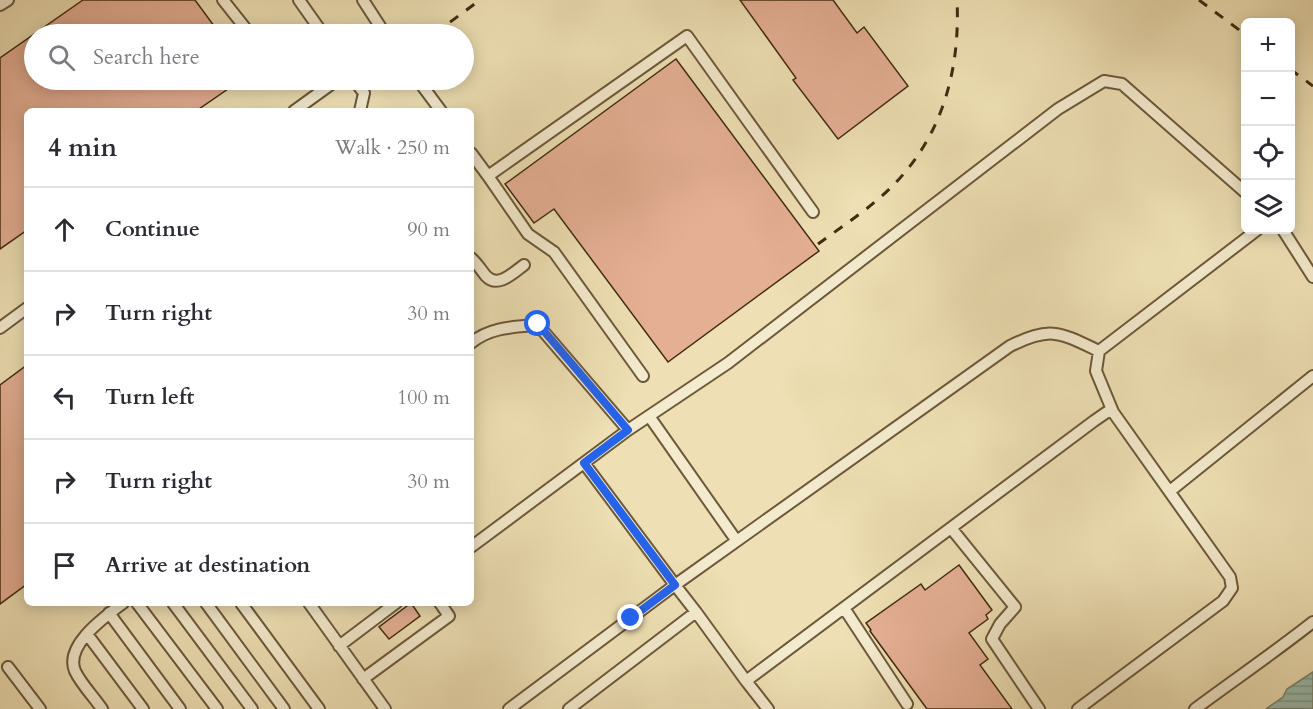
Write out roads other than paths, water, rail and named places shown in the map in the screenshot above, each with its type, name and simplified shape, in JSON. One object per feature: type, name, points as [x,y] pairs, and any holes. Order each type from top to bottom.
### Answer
[{"type":"lane","points":[[0,6],[8,0]]},
{"type":"lane","points":[[223,0],[242,24]]},
{"type":"lane","points":[[299,0],[316,24]]},
{"type":"lane","points":[[363,0],[379,24]]},
{"type":"lane","points":[[488,176],[687,36],[813,212]]},
{"type":"lane","points":[[474,545],[628,430],[728,363],[1058,109],[1104,81],[1122,84],[1241,189]]},
{"type":"lane","points":[[298,108],[323,90]]},
{"type":"lane","points":[[361,108],[364,93],[362,90]]},
{"type":"lane","points":[[425,90],[439,108]]},
{"type":"lane","points":[[474,157],[528,234],[554,252],[643,376]]},
{"type":"lane","points":[[1078,709],[1223,601],[1232,588],[1230,577],[1113,412],[1096,371],[1099,351],[1252,234]]},
{"type":"lane","points":[[1286,234],[1313,277]]},
{"type":"lane","points":[[474,261],[492,281],[505,279],[524,265]]},
{"type":"lane","points":[[0,328],[24,310]]},
{"type":"lane","points":[[474,341],[481,335],[503,328],[538,324],[628,430]]},
{"type":"lane","points":[[509,709],[736,540],[1010,346],[1032,336],[1054,333],[1067,336],[1099,351]]},
{"type":"lane","points":[[1170,491],[1313,376]]},
{"type":"lane","points":[[747,681],[1094,421],[1107,412],[1113,412]]},
{"type":"lane","points":[[649,416],[736,540]]},
{"type":"lane","points":[[584,463],[768,709]]},
{"type":"lane","points":[[951,528],[1015,607],[1000,624],[992,639],[1039,709]]},
{"type":"lane","points":[[102,709],[74,670],[75,652],[94,625],[119,606]]},
{"type":"lane","points":[[139,606],[217,709]]},
{"type":"lane","points":[[175,606],[252,709]]},
{"type":"lane","points":[[208,606],[284,709]]},
{"type":"lane","points":[[243,606],[319,709]]},
{"type":"lane","points":[[311,606],[385,709]]},
{"type":"lane","points":[[339,646],[392,606]]},
{"type":"lane","points":[[363,680],[449,616],[442,606]]},
{"type":"lane","points":[[844,608],[906,707]]},
{"type":"lane","points":[[569,709],[696,612]]},
{"type":"lane","points":[[109,613],[180,709]]},
{"type":"lane","points":[[1195,709],[1239,676],[1258,665],[1313,622]]},
{"type":"lane","points":[[87,634],[143,709]]},
{"type":"lane","points":[[8,666],[40,709]]},
{"type":"railway","points":[[448,24],[480,0]]},
{"type":"railway","points":[[818,244],[897,182],[931,133],[941,112],[953,69],[957,0]]},
{"type":"railway","points":[[1199,0],[1241,31]]},
{"type":"railway","points":[[1294,72],[1313,86]]}]
